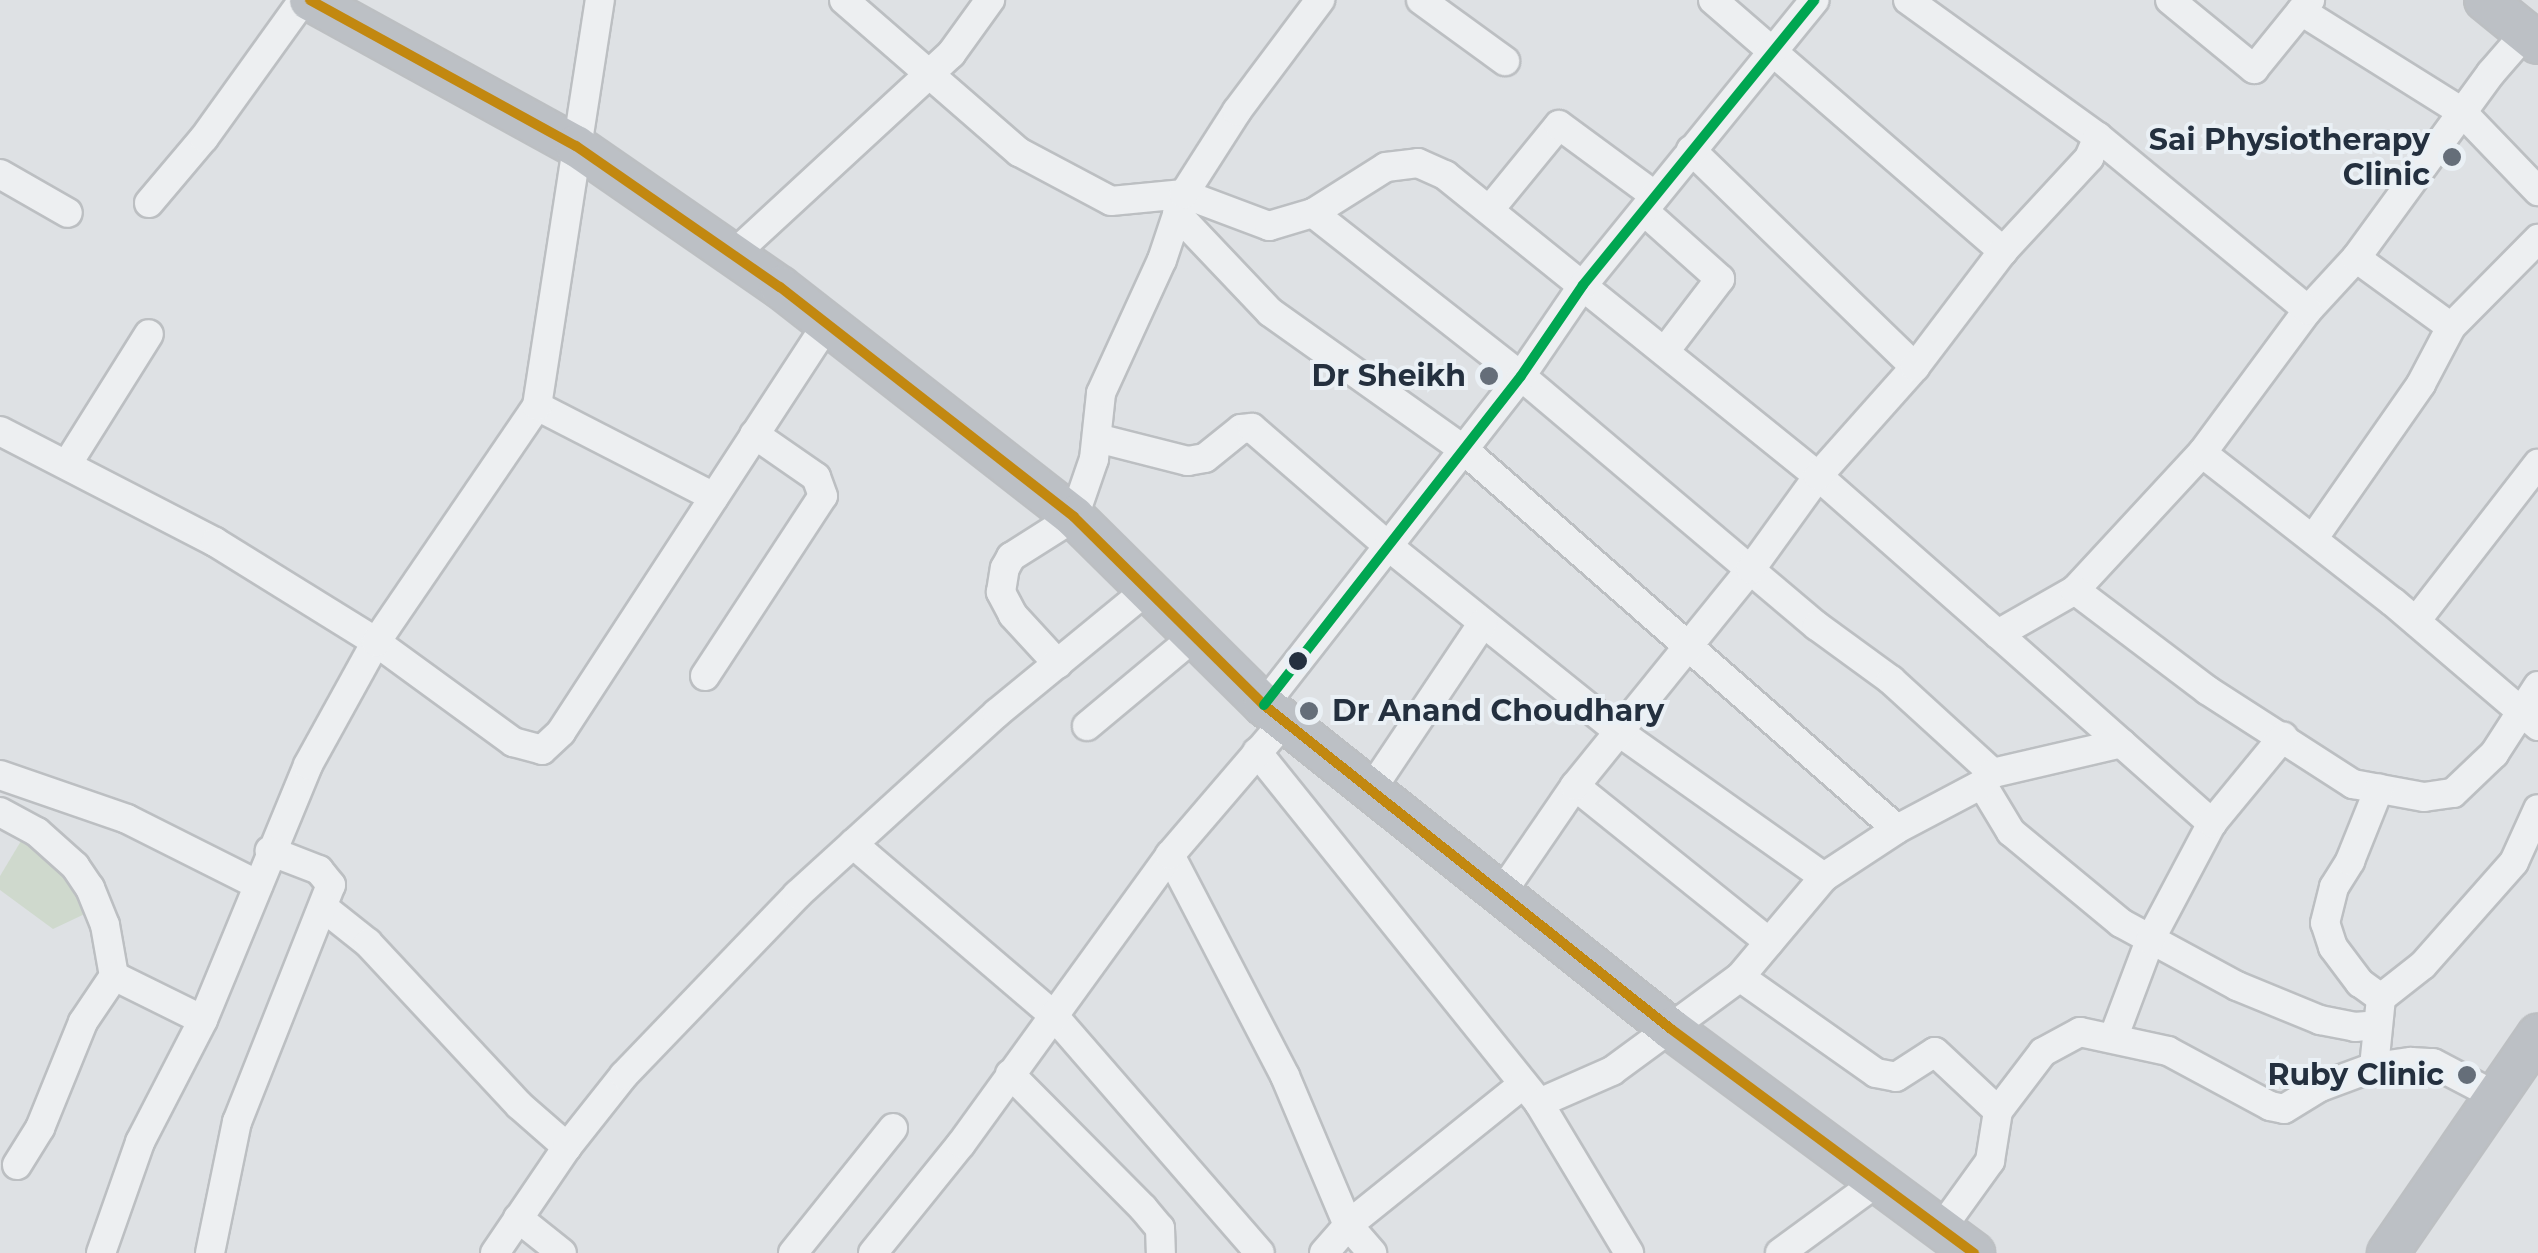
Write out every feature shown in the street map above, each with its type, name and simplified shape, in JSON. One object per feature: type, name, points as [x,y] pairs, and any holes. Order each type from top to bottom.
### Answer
[{"type":"main road","points":[[306,0],[576,146],[827,324],[1074,517],[1274,713],[1671,1029],[1974,1253]]},
{"type":"main road","points":[[2486,0],[2531,39]]},
{"type":"main road","points":[[2388,1253],[2538,1035]]},
{"type":"street","points":[[148,204],[204,138],[306,0]]},
{"type":"street","points":[[101,1253],[140,1142],[202,1020],[308,766],[376,642],[538,406],[600,0]]},
{"type":"street","points":[[844,0],[1020,152],[1111,201],[1180,204],[1269,226],[1313,213],[1386,167],[1418,163],[1446,175],[1818,476],[2212,822]]},
{"type":"street","points":[[733,256],[877,125],[927,71],[951,54],[990,0]]},
{"type":"street","points":[[1058,664],[1013,615],[1000,592],[1011,557],[1074,517],[1097,438],[1101,393],[1162,260],[1180,204],[1237,112],[1320,0]]},
{"type":"street","points":[[1421,0],[1504,61]]},
{"type":"street","points":[[1713,0],[2003,252]]},
{"type":"street","points":[[873,1253],[1170,856],[1256,752],[1274,713],[1388,546],[1520,376],[1583,284],[1814,0]]},
{"type":"street","points":[[1908,0],[2098,137],[2308,310]]},
{"type":"street","points":[[2170,0],[2254,69],[2306,6],[2462,112],[2538,191]]},
{"type":"street","points":[[1998,634],[2075,590],[2202,452],[2308,310],[2356,258],[2462,112],[2531,39]]},
{"type":"street","points":[[1491,208],[1559,126],[1649,203],[1720,279],[1666,350]]},
{"type":"street","points":[[1502,892],[1574,786],[1750,570],[1818,476],[1915,367],[2003,252],[2089,158],[2098,137]]},
{"type":"street","points":[[1691,150],[1915,367]]},
{"type":"street","points":[[0,174],[68,214]]},
{"type":"street","points":[[1180,204],[1270,312],[1464,450],[1897,829]]},
{"type":"street","points":[[1313,213],[1520,376],[1750,570],[1891,680],[1987,778],[2011,832],[2108,913],[2237,986],[2320,1020],[2355,1028],[2379,1012],[2514,862],[2538,810]]},
{"type":"street","points":[[2313,538],[2422,384],[2451,326],[2538,240]]},
{"type":"street","points":[[2356,258],[2451,326]]},
{"type":"street","points":[[0,431],[215,542],[376,642],[513,742],[542,750],[561,732],[827,324]]},
{"type":"street","points":[[68,463],[150,334]]},
{"type":"street","points":[[538,406],[714,497]]},
{"type":"street","points":[[1097,438],[1188,461],[1205,458],[1241,429],[1252,428],[1388,546],[1619,732],[1824,877]]},
{"type":"street","points":[[705,676],[823,496],[816,477],[754,434]]},
{"type":"street","points":[[2075,590],[2207,690],[2353,784],[2401,789],[2424,797],[2453,792],[2494,754],[2532,706],[2416,621],[2202,452]]},
{"type":"street","points":[[2416,621],[2538,464]]},
{"type":"street","points":[[495,1253],[567,1147],[624,1076],[718,976],[853,844],[1149,588]]},
{"type":"street","points":[[1370,790],[1483,623]]},
{"type":"street","points":[[1086,726],[1194,637]]},
{"type":"street","points":[[2114,1036],[2150,940],[2212,822],[2283,738]]},
{"type":"street","points":[[1324,1253],[1348,1224],[1530,1094],[1612,1070],[1671,1029],[1740,977],[1824,877],[1897,829],[1987,778],[2122,743]]},
{"type":"street","points":[[1256,752],[1530,1094],[1625,1252]]},
{"type":"street","points":[[0,775],[127,819],[258,885]]},
{"type":"street","points":[[1574,786],[1769,942]]},
{"type":"street","points":[[2374,1066],[2379,1012],[2332,947],[2324,923],[2334,887],[2350,861],[2379,789]]},
{"type":"street","points":[[0,812],[37,832],[76,866],[90,888],[104,925],[114,976],[83,1022],[40,1128],[16,1165]]},
{"type":"street","points":[[853,844],[1053,1015],[1260,1253]]},
{"type":"street","points":[[210,1253],[237,1122],[324,908],[329,878],[270,852]]},
{"type":"street","points":[[1170,856],[1285,1076],[1348,1224],[1372,1253]]},
{"type":"street","points":[[324,908],[368,943],[519,1105],[567,1147]]},
{"type":"street","points":[[114,976],[202,1020]]},
{"type":"street","points":[[1740,977],[1876,1072],[1896,1076],[1935,1052],[1998,1111]]},
{"type":"street","points":[[1941,1229],[1990,1161],[1998,1111],[2044,1052],[2080,1032],[2114,1036],[2192,1062],[2270,1106],[2284,1108],[2320,1087],[2374,1066],[2433,1063],[2494,1095]]},
{"type":"street","points":[[1010,1074],[1160,1228],[1161,1253]]},
{"type":"street","points":[[793,1253],[893,1128]]},
{"type":"street","points":[[1780,1253],[1878,1182]]},
{"type":"street","points":[[518,1218],[562,1253]]},
{"type":"shaded area","points":[[21,841],[67,860],[91,911],[53,929],[0,890],[0,876]]},
{"type":"transit line","points":[[310,0],[576,146],[780,287],[1074,517],[1264,705],[1671,1029],[1974,1253]]},
{"type":"transit line","points":[[1264,705],[1521,376],[1583,285],[1815,0]]},
{"type":"place","name":"Sai Physiotherapy Clinic","points":[[2452,157]]},
{"type":"place","name":"Dr Sheikh","points":[[1489,376]]},
{"type":"place","name":"Dr Anand Choudhary","points":[[1309,711]]},
{"type":"place","name":"Ruby Clinic","points":[[2467,1075]]}]
